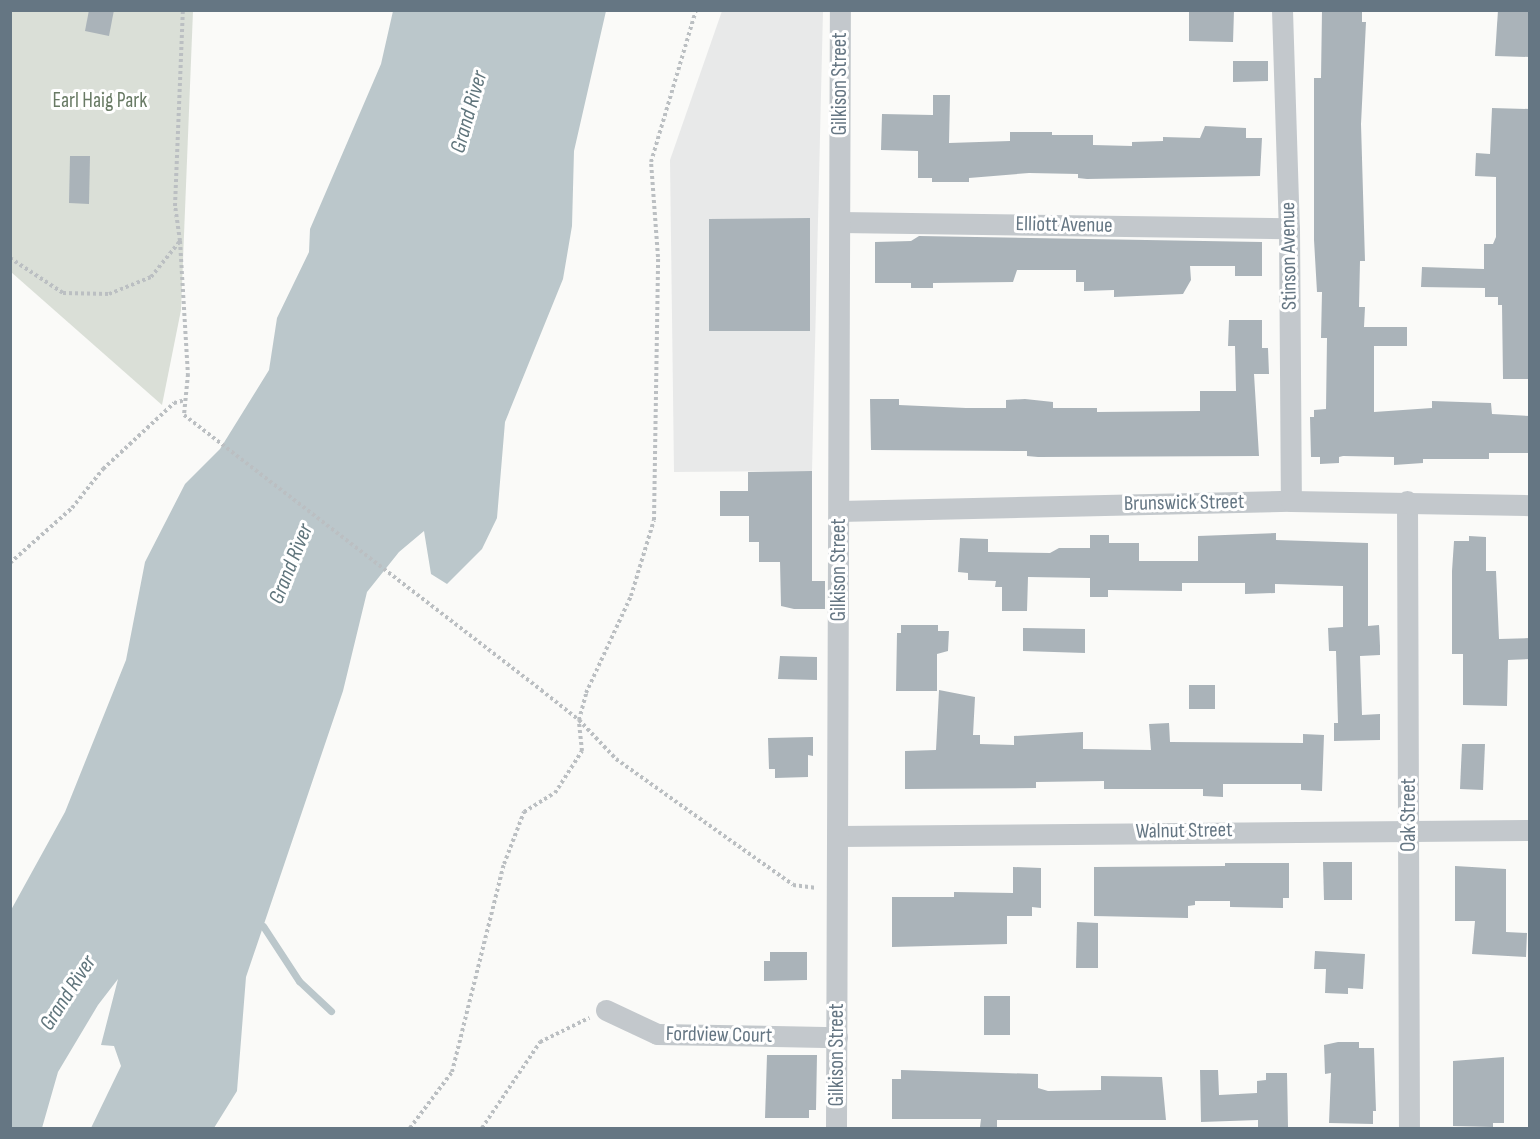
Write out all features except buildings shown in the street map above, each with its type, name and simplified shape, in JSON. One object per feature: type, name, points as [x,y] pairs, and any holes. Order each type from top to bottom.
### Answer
[{"type":"street","name":"Gilkison Street","points":[[836,1128],[839,836],[840,10]]},
{"type":"street","name":"Stinson Avenue","points":[[1282,10],[1289,228],[1291,501]]},
{"type":"street","name":"Elliott Avenue","points":[[840,222],[1289,228]]},
{"type":"street","name":"Brunswick Street","points":[[839,511],[1291,501],[1407,501],[1530,505]]},
{"type":"street","name":"Oak Street","points":[[1407,501],[1409,1128]]},
{"type":"street","name":"Walnut Street","points":[[839,836],[1409,828],[1530,830]]},
{"type":"street","name":"Fordview Court","points":[[606,1010],[657,1034],[837,1037]]},
{"type":"path","points":[[183,10],[175,206],[180,241],[188,374],[184,415],[579,720],[616,759],[793,885]]},
{"type":"path","points":[[410,1128],[452,1072],[504,864],[524,812],[555,794],[582,751],[579,720],[586,693],[631,596],[654,520],[658,257],[651,162],[696,10]]},
{"type":"path","points":[[10,258],[63,293],[109,294],[151,277],[180,241]]},
{"type":"path","points":[[10,563],[72,508],[103,469],[174,403],[185,400]]},
{"type":"path","points":[[482,1128],[540,1042],[606,1010]]},
{"type":"shaded area","points":[[722,11],[823,11],[812,471],[674,472],[670,160]]},
{"type":"green space","name":"Earl Haig Park","points":[[11,11],[193,11],[181,310],[162,405],[11,272]]},
{"type":"water","name":"Grand River","points":[[393,11],[606,11],[574,151],[572,226],[563,279],[505,422],[497,518],[482,549],[447,584],[431,574],[424,531],[399,552],[367,592],[343,691],[246,977],[237,1091],[214,1128],[91,1128],[121,1066],[114,1046],[101,1045],[118,979],[98,1005],[58,1072],[42,1128],[11,1128],[11,910],[65,812],[126,660],[145,562],[185,484],[220,449],[269,370],[277,318],[309,252],[310,229],[381,64]]},
{"type":"waterway","points":[[263,926],[299,981],[331,1011]]}]
